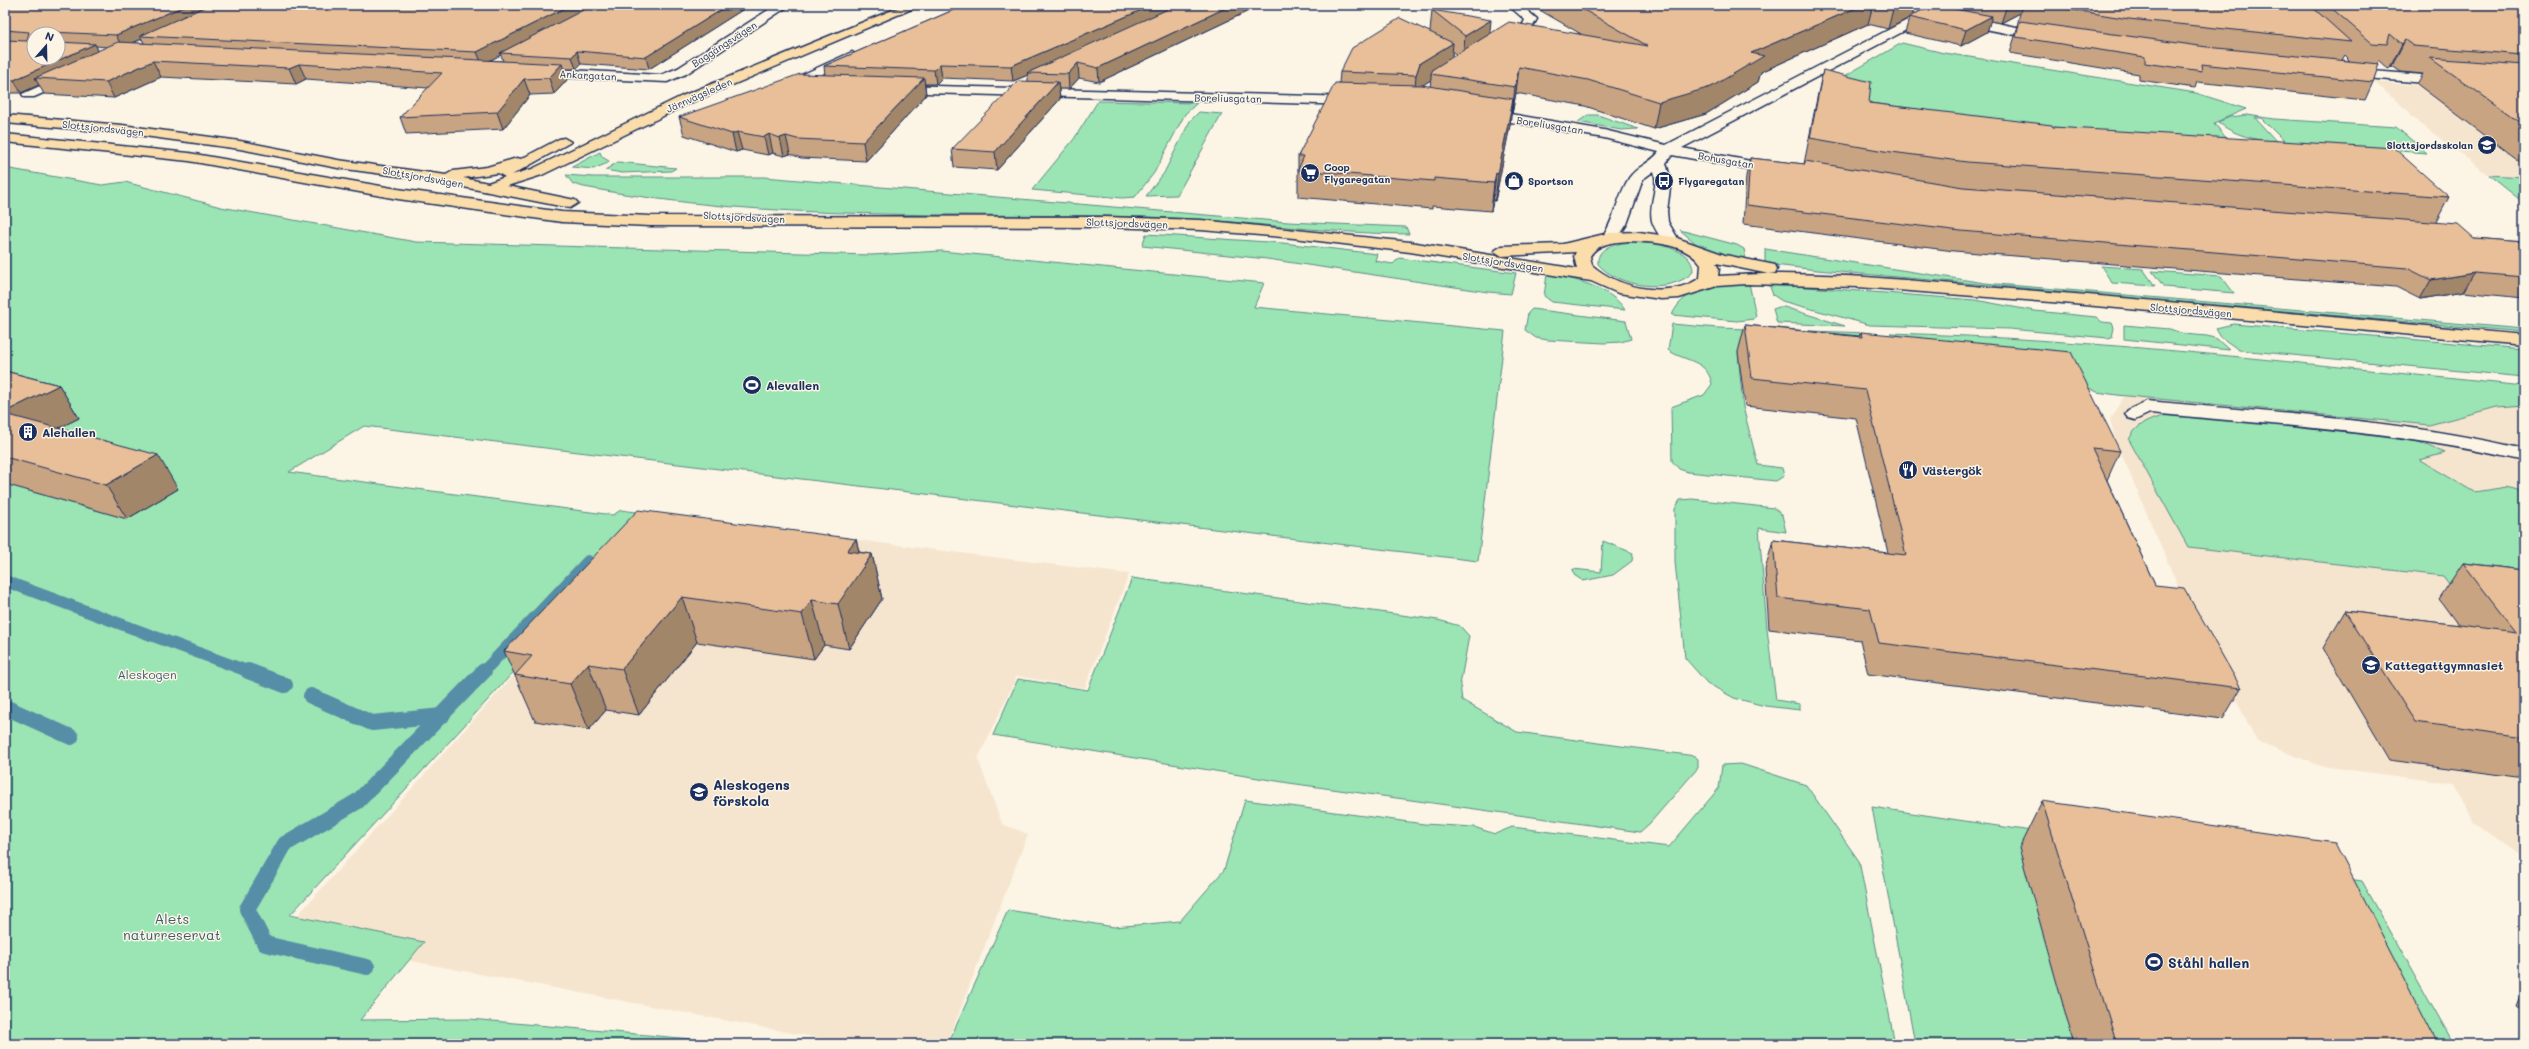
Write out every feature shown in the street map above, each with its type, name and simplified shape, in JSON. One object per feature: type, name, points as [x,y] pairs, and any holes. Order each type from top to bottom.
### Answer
[{"type":"main road","name":"Järnvägsleden","points":[[398,194],[484,188],[524,177],[687,99],[915,5]]},
{"type":"main road","name":"Slottsjordsvägen","points":[[5,119],[122,129],[216,142],[338,164],[428,176],[484,188],[594,204],[842,222]]},
{"type":"main road","name":"Järnvägsleden","points":[[484,188],[530,158],[579,135]]},
{"type":"main road","name":"Slottsjordsvägen","points":[[5,138],[182,156],[398,194],[562,217],[650,221],[1104,222],[1201,225],[1294,233],[1410,247],[1595,277],[1621,288],[1648,293],[1679,292],[1716,281],[1746,279],[1858,282],[2051,297],[2524,340]]},
{"type":"main road","points":[[428,176],[475,174],[530,158]]},
{"type":"main road","points":[[555,163],[545,175],[545,183],[552,189],[594,204]]},
{"type":"main road","points":[[484,188],[489,198],[504,209]]},
{"type":"main road","name":"Slottsjordsvägen","points":[[1410,247],[1523,252],[1563,249],[1593,244],[1610,238],[1640,236],[1672,242],[1742,264],[1858,282]]},
{"type":"main road","name":"Slottsjordsvägen","points":[[1593,244],[1583,252],[1582,259],[1587,270],[1595,277]]},
{"type":"main road","name":"Slottsjordsvägen","points":[[1691,249],[1704,257],[1710,267],[1710,276],[1702,285]]},
{"type":"street","name":"Baggängsvägen","points":[[663,79],[682,71],[784,5]]},
{"type":"street","points":[[1492,48],[1528,26],[1530,17],[1514,5]]},
{"type":"street","points":[[1880,5],[1925,15],[2062,40]]},
{"type":"street","points":[[1610,238],[1620,224],[1636,178],[1643,170],[1658,162],[1668,150],[1943,5]]},
{"type":"street","points":[[769,91],[864,50]]},
{"type":"street","points":[[2340,59],[2356,74]]},
{"type":"street","name":"Ankargatan","points":[[524,72],[663,79]]},
{"type":"street","points":[[2332,72],[2463,82]]},
{"type":"street","points":[[29,94],[77,73]]},
{"type":"street","points":[[1011,92],[1021,83],[1028,80]]},
{"type":"street","points":[[784,85],[815,86]]},
{"type":"street","name":"Boreliusgatan","points":[[885,89],[1369,102]]},
{"type":"street","name":"Boreliusgatan","points":[[1470,112],[1604,134],[1668,150]]},
{"type":"street","name":"Bohusgatan","points":[[1668,150],[1788,172]]},
{"type":"street","points":[[1658,162],[1664,181],[1659,210],[1660,222],[1672,242]]},
{"type":"street","points":[[2135,414],[2147,407],[2361,427],[2482,445],[2524,455]]},
{"type":"shaded area","name":"Slottsjordsskolan","points":[[2374,82],[2524,93],[2524,177],[2489,175],[2410,116],[2408,111]]},
{"type":"shaded area","name":"Kattegattgymnasiet","points":[[2524,387],[2524,859],[2474,823],[2455,784],[2320,766],[2257,741],[2179,589],[2115,439],[2110,419],[2126,393]]},
{"type":"shaded area","name":"Aleskogens förskola","points":[[658,515],[1129,574],[1085,688],[1017,676],[978,759],[1002,824],[1028,834],[947,1044],[850,1044],[279,936]]},
{"type":"green space","points":[[1902,43],[1944,53],[2196,93],[2246,109],[2214,123],[2227,139],[1936,121],[1822,89]]},
{"type":"green space","points":[[1098,101],[1197,103],[1185,114],[1154,173],[1135,197],[1122,198],[1032,190],[1074,139]]},
{"type":"green space","points":[[1199,112],[1222,114],[1177,195],[1146,196],[1164,173],[1190,121]]},
{"type":"green space","points":[[1588,115],[1598,115],[1638,129],[1621,130],[1578,122]]},
{"type":"green space","points":[[2247,115],[2274,119],[2396,127],[2427,153],[2286,143],[2261,118],[2255,118],[2277,142],[2262,140],[2238,134],[2224,127],[2218,122],[2230,117]]},
{"type":"green space","points":[[600,152],[602,157],[609,161],[608,163],[593,169],[572,167]]},
{"type":"green space","points":[[618,162],[676,168],[671,171],[622,173],[605,170]]},
{"type":"green space","points":[[5,168],[102,185],[125,182],[221,207],[416,242],[871,255],[941,251],[1264,283],[1254,307],[1505,331],[1478,561],[364,426],[289,472],[613,515],[621,510],[658,515],[290,915],[424,942],[360,1020],[470,1019],[747,1044],[5,1044]]},
{"type":"green space","points":[[566,175],[593,177],[764,177],[1288,222],[1406,227],[1409,234],[1344,232],[1181,218],[865,214],[794,211],[724,206],[654,198],[584,187],[573,184]]},
{"type":"green space","points":[[2489,175],[2524,177],[2524,203]]},
{"type":"green space","points":[[1680,230],[1737,245],[1744,249],[1746,260],[1701,248]]},
{"type":"green space","points":[[1146,234],[1283,243],[1377,254],[1375,261],[1393,264],[1399,258],[1516,273],[1511,294],[1488,292],[1267,259],[1142,246]]},
{"type":"green space","points":[[1634,242],[1661,245],[1680,252],[1687,257],[1692,264],[1693,272],[1672,284],[1658,286],[1644,285],[1631,283],[1618,278],[1607,272],[1598,264],[1598,258],[1605,249],[1616,244]]},
{"type":"green space","points":[[1765,249],[1985,283],[2524,329],[2524,332],[1817,270],[1765,264]]},
{"type":"green space","points":[[2101,266],[2143,269],[2155,286],[2112,283]]},
{"type":"green space","points":[[2152,271],[2221,276],[2234,293],[2164,287]]},
{"type":"green space","points":[[1547,274],[1579,281],[1601,290],[1619,302],[1625,310],[1552,302],[1544,296]]},
{"type":"green space","points":[[1749,283],[1756,316],[1754,319],[1737,321],[1672,315],[1678,305],[1695,292],[1716,286]]},
{"type":"green space","points":[[1769,284],[1975,300],[2035,311],[2096,317],[2102,322],[2112,323],[2114,328],[2112,337],[2108,338],[2009,329],[1870,325],[1782,301],[1773,295]]},
{"type":"green space","points":[[1784,307],[1845,326],[1777,323],[1773,309]]},
{"type":"green space","points":[[1532,309],[1626,321],[1631,339],[1621,342],[1604,343],[1536,338],[1525,330],[1528,313]]},
{"type":"green space","points":[[1672,324],[1718,328],[1870,333],[1894,341],[1853,363],[1738,352],[1743,407],[1758,465],[1782,468],[1784,476],[1776,481],[1688,472],[1679,469],[1672,461],[1671,407],[1704,395],[1712,384],[1709,376],[1700,365],[1668,350]]},
{"type":"green space","points":[[2233,324],[2524,349],[2524,377],[2239,350],[2222,338],[2216,328]]},
{"type":"green space","points":[[2124,325],[2170,329],[2184,334],[2207,336],[2217,339],[2229,350],[2124,339]]},
{"type":"green space","points":[[1890,333],[1969,336],[2128,347],[2524,386],[2524,405],[2497,407],[2429,425],[2117,395],[2097,392],[2068,377]]},
{"type":"green space","points":[[2173,414],[2389,435],[2419,442],[2445,453],[2420,460],[2474,492],[2507,487],[2523,491],[2524,603],[2458,596],[2443,576],[2188,547],[2129,440],[2136,429],[2141,425],[2153,419]]},
{"type":"green space","points":[[1692,499],[1774,508],[1782,515],[1786,532],[1759,528],[1767,629],[1776,700],[1800,704],[1800,710],[1765,706],[1734,698],[1707,683],[1685,658],[1675,562],[1675,509],[1680,500]]},
{"type":"green space","points":[[1603,541],[1633,553],[1632,561],[1613,575],[1583,581],[1574,575],[1573,569],[1601,572]]},
{"type":"green space","points":[[1132,578],[1438,620],[1460,626],[1469,636],[1460,685],[1462,700],[1517,732],[1695,756],[1698,759],[1698,768],[1650,823],[1640,832],[1289,783],[993,735],[1018,679],[1088,690]]},
{"type":"green space","points":[[1741,764],[1806,785],[1859,861],[1895,1044],[948,1044],[1008,910],[1114,927],[1180,921],[1224,870],[1245,800],[1424,824],[1474,827],[1495,834],[1512,827],[1669,847],[1719,788],[1722,765]]},
{"type":"green space","name":"Ståhl hallen","points":[[1872,807],[2362,881],[2454,1044],[1915,1044]]},
{"type":"building","points":[[5,5],[187,5],[116,35],[66,33],[66,26],[26,26],[26,32],[5,30]]},
{"type":"building","points":[[209,5],[571,5],[477,52],[140,36]]},
{"type":"building","points":[[593,5],[729,5],[646,57],[577,51],[572,57],[500,53]]},
{"type":"building","points":[[965,5],[1153,5],[1011,66],[940,64],[934,70],[824,66]]},
{"type":"building","points":[[1177,5],[1232,5],[1098,68],[1078,63],[1068,74],[1027,73]]},
{"type":"building","points":[[1575,5],[1863,5],[1751,53],[1764,56],[1711,87],[1659,102],[1588,80],[1519,67],[1515,87],[1431,74],[1433,69],[1509,22],[1648,46]]},
{"type":"building","points":[[1932,5],[1992,16],[1966,30],[1909,17]]},
{"type":"building","points":[[2043,5],[2310,5],[2351,42],[2129,19]]},
{"type":"building","points":[[2328,5],[2524,5],[2524,55],[2413,46],[2405,40],[2402,44],[2390,34],[2387,44],[2372,43]]},
{"type":"building","points":[[1432,10],[1491,20],[1465,36]]},
{"type":"building","points":[[1400,18],[1453,43],[1420,63],[1416,75],[1340,72],[1352,48]]},
{"type":"building","points":[[2020,21],[2207,47],[2379,64],[2373,82],[2201,64],[2202,71],[2145,63],[2145,57],[2016,37]]},
{"type":"building","points":[[5,40],[26,41],[26,66],[46,66],[14,80],[5,80]]},
{"type":"building","points":[[66,42],[95,44],[66,57]]},
{"type":"building","points":[[118,42],[562,64],[549,78],[524,79],[497,112],[400,117],[442,73],[299,64],[289,68],[153,61],[106,82],[35,78],[63,66],[66,66],[66,65]]},
{"type":"building","points":[[2430,58],[2524,65],[2524,125]]},
{"type":"building","points":[[1823,70],[1871,82],[1869,103],[2052,125],[2053,127],[2394,148],[2449,197],[1967,162],[1884,151],[1810,138]]},
{"type":"building","points":[[800,74],[924,78],[863,142],[797,139],[786,136],[780,138],[769,134],[764,137],[737,132],[732,134],[679,117]]},
{"type":"building","points":[[1018,81],[1058,82],[995,152],[952,149]]},
{"type":"building","points":[[1335,83],[1422,85],[1513,99],[1498,174],[1496,173],[1494,183],[1434,178],[1434,181],[1298,170],[1304,156],[1298,156]]},
{"type":"building","points":[[1750,158],[1805,164],[1805,161],[1963,187],[2458,224],[2474,238],[2524,242],[2524,277],[2474,273],[2431,280],[2407,268],[1961,231],[1747,205]]},
{"type":"building","points":[[1745,325],[1862,337],[1861,332],[2071,352],[2120,451],[2092,448],[2155,585],[2184,588],[2241,688],[1879,643],[1870,609],[1778,598],[1773,540],[1906,555],[1865,390],[1752,378]]},
{"type":"building","points":[[5,371],[59,385],[5,412]]},
{"type":"building","points":[[5,414],[158,455],[106,485],[5,457]]},
{"type":"building","points":[[638,510],[856,539],[847,551],[872,554],[838,604],[812,600],[802,614],[682,597],[622,669],[588,664],[570,684],[515,675],[532,656],[504,651]]},
{"type":"building","points":[[2463,563],[2524,570],[2524,737],[2415,722],[2345,611],[2516,632]]},
{"type":"building","name":"Ståhl hallen","points":[[2042,801],[2335,843],[2438,1044],[2117,1044]]},
{"type":"waterway","points":[[483,672],[588,561]]},
{"type":"waterway","points":[[5,581],[250,672]]},
{"type":"waterway","points":[[248,671],[285,685]]},
{"type":"waterway","points":[[440,716],[484,671]]},
{"type":"waterway","points":[[311,696],[372,723],[440,716]]},
{"type":"waterway","points":[[5,707],[71,737]]},
{"type":"waterway","points":[[367,967],[265,944],[247,909],[285,844],[358,801],[440,716]]},
{"type":"place","name":"Slottsjordsskolan","points":[[2487,145]]},
{"type":"place","name":"Coop Flygaregatan","points":[[1310,173]]},
{"type":"place","name":"Sportson","points":[[1514,181]]},
{"type":"place","name":"Flygaregatan","points":[[1664,181]]},
{"type":"place","name":"Alevallen","points":[[752,385]]},
{"type":"place","name":"Alehallen","points":[[28,432]]},
{"type":"place","name":"Västergök","points":[[1908,470]]},
{"type":"place","name":"Kattegattgymnasiet","points":[[2371,665]]},
{"type":"place","name":"Aleskogens förskola","points":[[699,792]]},
{"type":"place","name":"Ståhl hallen","points":[[2154,962]]},
{"type":"park label","name":"Aleskogen","points":[[147,674]]},
{"type":"park label","name":"Alets naturreservat","points":[[172,926]]}]
